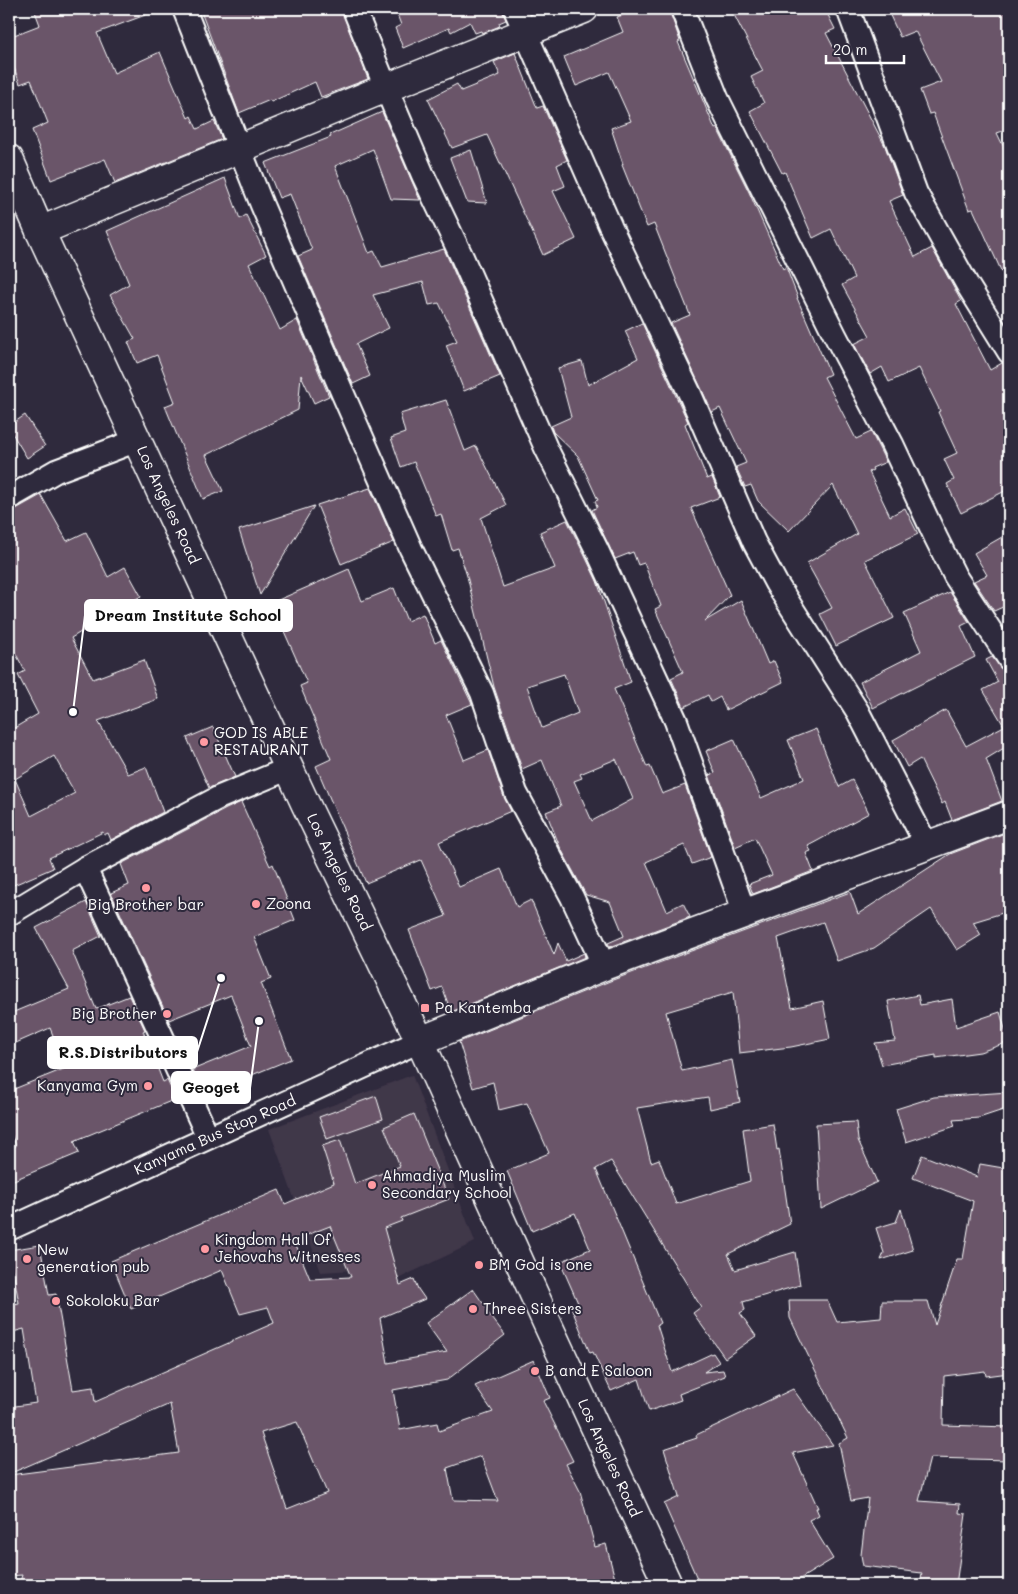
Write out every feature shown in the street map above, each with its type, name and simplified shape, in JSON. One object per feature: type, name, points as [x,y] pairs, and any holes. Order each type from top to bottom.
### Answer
[{"type":"main road","points":[[40,231],[386,88],[520,21],[584,9]]},
{"type":"main road","name":"Los Angeles Road","points":[[9,159],[40,231],[290,768],[420,1041],[546,1323],[668,1585]]},
{"type":"main road","points":[[420,1041],[604,966],[1009,815]]},
{"type":"street","points":[[184,9],[239,149],[411,550],[482,692],[516,793],[572,897],[604,966]]},
{"type":"street","points":[[354,9],[423,175],[513,370],[546,448],[597,550],[676,721],[746,914]]},
{"type":"street","points":[[682,9],[717,98],[835,336],[892,444],[955,576],[1009,659]]},
{"type":"street","points":[[848,9],[916,193],[968,286],[1009,352]]},
{"type":"street","points":[[520,21],[610,228],[690,394],[754,542],[776,583],[858,712],[927,846]]},
{"type":"street","points":[[9,498],[56,471],[138,440]]},
{"type":"street","points":[[9,914],[85,868],[220,797],[290,768]]},
{"type":"street","points":[[85,868],[208,1137]]},
{"type":"street","name":"Kanyama Bus Stop Road","points":[[10,1225],[420,1041]]},
{"type":"shaded area","name":"Ahmadiya Muslim Secondary School","points":[[412,1075],[475,1242],[379,1288],[371,1269],[321,1272],[269,1129]]},
{"type":"building","points":[[34,9],[156,9],[156,11],[97,33],[114,73],[160,52],[188,118],[191,116],[197,129],[214,121],[222,139],[115,183],[105,159],[51,180],[32,130],[48,123],[31,80],[20,84],[9,54],[9,37],[40,25]]},
{"type":"building","points":[[200,9],[341,9],[368,79],[321,97],[315,82],[271,102],[270,100],[239,113]]},
{"type":"building","points":[[395,9],[502,9],[506,20],[499,23],[500,26],[482,33],[481,31],[475,33],[470,22],[451,32],[449,28],[403,48],[395,28],[401,25]]},
{"type":"building","points":[[639,9],[669,9],[680,41],[678,42],[715,129],[717,128],[749,192],[783,269],[786,267],[797,298],[830,374],[824,377],[856,439],[871,432],[886,462],[872,468],[873,470],[869,472],[890,516],[905,508],[918,534],[865,560],[894,618],[836,646],[820,614],[832,608],[807,563],[857,534],[833,485],[789,531],[758,501],[751,485],[745,487],[736,467],[746,463],[720,408],[712,412],[671,323],[690,315],[654,224],[647,227],[622,165],[611,128],[631,121],[609,72],[576,86],[564,57],[623,32],[617,17]]},
{"type":"building","points":[[731,9],[825,9],[835,29],[826,33],[885,146],[903,195],[889,201],[915,257],[932,248],[961,301],[956,304],[990,370],[1002,363],[1009,365],[1009,489],[961,513],[947,484],[954,480],[944,459],[957,453],[938,412],[940,411],[919,368],[889,382],[882,367],[870,374],[854,344],[870,336],[842,285],[854,278],[831,229],[813,238],[785,172],[782,173],[750,111],[764,103],[751,77],[763,71]]},
{"type":"building","points":[[887,9],[1009,9],[1009,129],[997,133],[1009,158],[1009,288],[973,209],[969,210],[933,113],[929,114],[920,90],[941,82],[915,31],[900,37]]},
{"type":"building","points":[[515,53],[537,108],[543,106],[567,160],[557,165],[565,186],[553,191],[576,239],[543,255],[487,135],[452,148],[428,99],[457,84],[461,91],[500,75],[494,62]]},
{"type":"building","points":[[382,112],[420,200],[391,199],[373,149],[335,166],[369,253],[374,251],[382,267],[444,249],[500,376],[464,391],[446,345],[457,341],[439,303],[429,305],[423,282],[373,295],[389,328],[356,344],[370,376],[353,384],[298,256],[312,250],[290,194],[279,198],[265,163],[331,137],[330,135]]},
{"type":"building","points":[[471,150],[487,203],[467,202],[450,158]]},
{"type":"building","points":[[225,178],[240,219],[246,215],[266,255],[249,264],[280,330],[297,320],[329,396],[314,403],[301,375],[298,410],[206,455],[223,491],[203,499],[165,406],[175,402],[157,355],[137,363],[128,342],[135,339],[110,295],[129,284],[107,231]]},
{"type":"building","points":[[642,323],[688,422],[685,424],[707,479],[712,477],[720,497],[691,508],[730,595],[705,621],[741,600],[768,664],[774,661],[783,682],[726,710],[720,697],[711,702],[708,695],[684,707],[671,678],[683,672],[655,609],[661,606],[644,563],[638,565],[633,552],[615,559],[592,510],[597,507],[595,501],[598,500],[578,456],[553,432],[551,426],[571,417],[558,368],[582,361],[588,385],[638,358],[625,331]]},
{"type":"building","points":[[446,400],[465,451],[476,446],[506,505],[481,518],[503,587],[555,568],[540,532],[567,520],[597,581],[631,682],[614,689],[647,767],[650,766],[662,794],[685,785],[711,857],[692,864],[684,845],[646,862],[667,911],[683,903],[690,917],[610,947],[608,943],[624,936],[610,902],[586,895],[560,847],[546,812],[561,806],[542,760],[522,769],[494,687],[467,576],[458,548],[452,550],[441,514],[436,516],[414,462],[401,467],[391,438],[405,433],[400,414]],"holes":[[[564,674],[578,713],[542,728],[527,686]],[[616,759],[633,799],[592,821],[574,781],[582,778],[580,774]]]},
{"type":"building","points":[[25,415],[45,446],[27,458],[9,428],[9,426]]},
{"type":"building","points":[[370,488],[394,542],[341,564],[317,505]]},
{"type":"building","points":[[41,495],[67,541],[86,532],[108,577],[125,567],[141,596],[71,638],[93,679],[144,660],[158,699],[98,721],[128,774],[146,767],[163,812],[111,840],[108,833],[104,835],[103,832],[49,858],[53,868],[9,887],[9,731],[38,714],[18,675],[25,671],[9,641],[9,511]],"holes":[[[54,756],[75,793],[31,816],[15,779]]]},
{"type":"building","points":[[314,506],[260,595],[239,530]]},
{"type":"building","points":[[1009,533],[1009,614],[1005,606],[994,611],[974,581],[987,575],[974,553]]},
{"type":"building","points":[[349,569],[362,601],[394,588],[407,621],[423,614],[435,643],[441,640],[472,704],[446,715],[464,760],[488,750],[504,797],[511,811],[439,842],[459,887],[501,869],[517,907],[531,900],[554,955],[558,943],[566,961],[584,953],[585,957],[451,1012],[442,987],[432,991],[409,930],[446,916],[421,860],[366,883],[316,766],[331,759],[300,686],[307,683],[279,620],[242,630],[237,618]]},
{"type":"building","points":[[950,592],[969,622],[961,626],[975,657],[873,708],[860,682],[921,651],[904,613]]},
{"type":"building","points":[[992,657],[1003,670],[1009,672],[1009,745],[986,759],[1002,801],[952,820],[945,802],[942,804],[920,759],[907,767],[893,740],[946,710],[966,746],[1004,726],[983,690],[998,682],[986,660]]},
{"type":"building","points":[[213,727],[235,777],[209,788],[187,738]]},
{"type":"building","points":[[816,729],[839,787],[852,780],[869,813],[808,846],[811,851],[806,853],[813,871],[753,894],[749,884],[772,875],[755,838],[735,847],[709,775],[715,773],[706,751],[734,739],[761,798],[804,779],[788,740]]},
{"type":"building","points":[[241,802],[270,866],[273,864],[295,920],[254,937],[271,979],[261,983],[291,1059],[203,1095],[192,1070],[251,1046],[231,995],[169,1020],[111,893],[129,885],[121,864]]},
{"type":"building","points":[[1005,833],[1009,845],[1009,911],[973,922],[981,935],[957,950],[931,909],[874,948],[837,961],[823,922],[778,938],[792,1008],[823,1001],[830,1039],[791,1047],[739,1053],[733,992],[666,1012],[682,1071],[732,1060],[740,1102],[710,1109],[708,1097],[637,1108],[651,1162],[659,1159],[676,1204],[750,1181],[743,1129],[773,1124],[777,1150],[779,1149],[790,1224],[728,1254],[735,1270],[795,1252],[800,1285],[743,1302],[745,1310],[740,1313],[756,1336],[725,1358],[693,1313],[701,1307],[611,1161],[596,1169],[660,1323],[657,1325],[672,1372],[713,1353],[719,1362],[704,1372],[723,1370],[725,1376],[679,1394],[681,1400],[649,1411],[639,1379],[611,1391],[593,1352],[590,1353],[571,1307],[578,1303],[560,1262],[590,1249],[575,1213],[532,1231],[507,1171],[549,1153],[527,1103],[499,1110],[493,1082],[473,1088],[459,1042],[610,981],[850,892],[858,914],[950,854]]},
{"type":"building","points":[[86,902],[101,936],[72,951],[96,1009],[129,996],[145,1030],[143,1031],[163,1082],[167,1080],[176,1099],[74,1141],[79,1153],[9,1182],[9,1149],[16,1146],[9,1128],[9,1091],[66,1068],[50,1028],[9,1046],[9,1014],[69,989],[36,928]]},
{"type":"building","points":[[918,995],[920,1005],[952,999],[956,1027],[1000,1012],[1009,1042],[980,1052],[936,1058],[936,1055],[882,1065],[875,1043],[895,1041],[888,1001]]},
{"type":"building","points":[[1009,1092],[1009,1108],[979,1118],[953,1120],[955,1126],[906,1142],[896,1109],[934,1097]]},
{"type":"building","points":[[376,1096],[383,1119],[327,1139],[319,1117]]},
{"type":"building","points":[[414,1114],[449,1199],[401,1218],[402,1221],[384,1228],[400,1285],[414,1279],[425,1299],[380,1318],[388,1363],[447,1352],[426,1323],[473,1289],[505,1335],[447,1380],[393,1390],[400,1430],[437,1423],[439,1431],[493,1412],[475,1386],[534,1360],[550,1398],[543,1401],[573,1461],[566,1464],[580,1491],[595,1547],[606,1544],[615,1579],[593,1585],[19,1585],[22,1575],[9,1576],[9,1475],[179,1453],[170,1404],[9,1474],[9,1407],[36,1403],[24,1329],[9,1333],[9,1305],[19,1303],[9,1250],[40,1245],[49,1295],[56,1294],[73,1390],[93,1387],[95,1402],[274,1323],[268,1307],[240,1314],[222,1270],[131,1309],[111,1261],[279,1190],[285,1204],[334,1183],[322,1146],[340,1140],[355,1184],[400,1166],[384,1127]],"holes":[[[330,1226],[351,1277],[310,1279],[294,1240]],[[297,1422],[327,1493],[287,1509],[261,1433]],[[481,1456],[498,1501],[453,1500],[447,1468]]]},
{"type":"building","points":[[856,1122],[858,1140],[877,1182],[821,1209],[816,1124]]},
{"type":"building","points":[[922,1155],[977,1177],[980,1164],[1009,1169],[1009,1236],[1003,1270],[1009,1269],[1009,1373],[986,1376],[985,1371],[944,1376],[943,1425],[1009,1427],[1009,1460],[930,1458],[919,1501],[960,1504],[959,1513],[966,1514],[956,1585],[920,1585],[922,1573],[863,1566],[861,1555],[868,1498],[851,1501],[839,1443],[848,1438],[790,1318],[789,1300],[827,1300],[837,1322],[881,1318],[882,1301],[928,1301],[935,1325],[957,1259],[963,1259],[973,1201],[913,1178]]},
{"type":"building","points":[[901,1209],[913,1250],[881,1260],[884,1253],[876,1228],[896,1222]]},
{"type":"building","points":[[793,1389],[833,1445],[793,1453],[818,1508],[816,1508],[819,1515],[809,1520],[833,1559],[790,1585],[700,1585],[664,1504],[679,1497],[664,1449],[697,1438],[696,1435]]},
{"type":"place","name":"Dream Institute School","points":[[73,712]]},
{"type":"place","name":"GOD IS ABLE RESTAURANT","points":[[204,742]]},
{"type":"place","name":"Big Brother bar","points":[[146,888]]},
{"type":"place","name":"Zoona","points":[[256,904]]},
{"type":"place","name":"R.S.Distributors","points":[[221,978]]},
{"type":"place","name":"Pa Kantemba","points":[[425,1008]]},
{"type":"place","name":"Big Brother","points":[[167,1014]]},
{"type":"place","name":"Geoget","points":[[259,1021]]},
{"type":"place","name":"Kanyama Gym","points":[[148,1086]]},
{"type":"place","name":"Ahmadiya Muslim Secondary School","points":[[372,1185]]},
{"type":"place","name":"Kingdom Hall Of Jehovahs Witnesses","points":[[205,1249]]},
{"type":"place","name":"New generation pub","points":[[27,1259]]},
{"type":"place","name":"BM God is one","points":[[479,1265]]},
{"type":"place","name":"Sokoloku Bar","points":[[56,1301]]},
{"type":"place","name":"Three Sisters","points":[[473,1309]]},
{"type":"place","name":"B and E Saloon","points":[[535,1371]]}]
